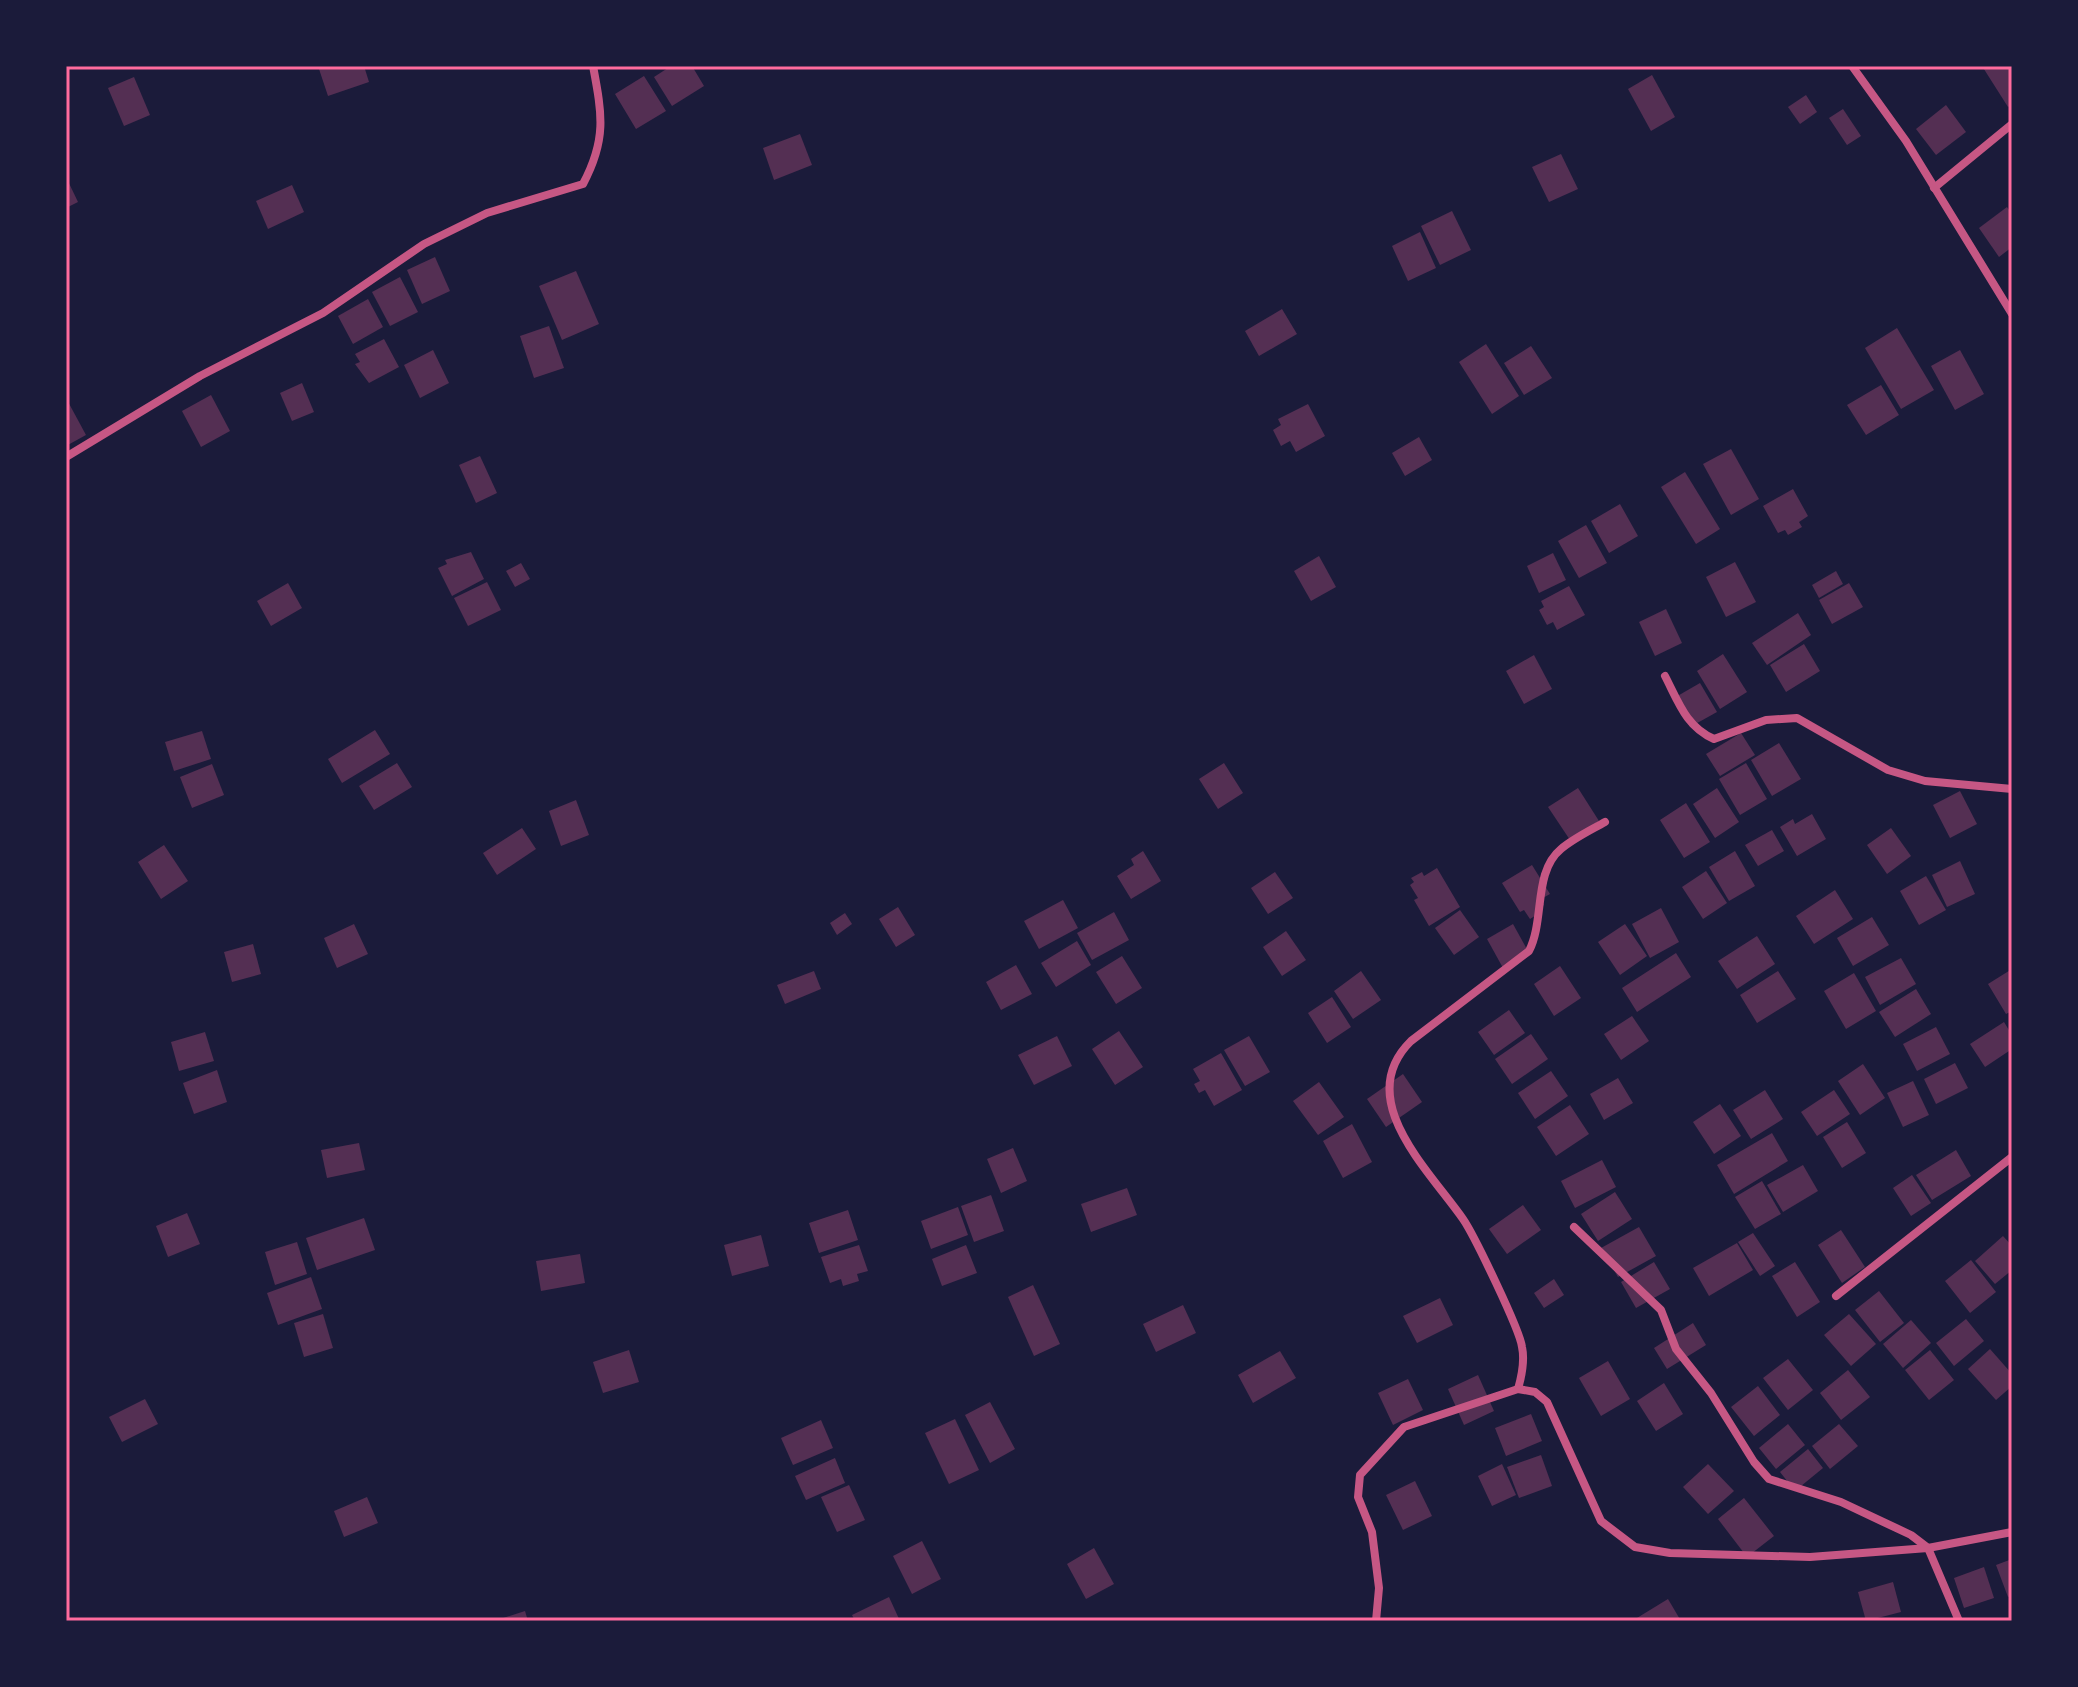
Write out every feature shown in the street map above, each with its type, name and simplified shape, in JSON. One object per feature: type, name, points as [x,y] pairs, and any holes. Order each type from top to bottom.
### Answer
[{"type":"street","points":[[66,457],[200,376],[323,313],[424,244],[487,213],[583,184],[598,156],[603,118],[593,66]]},
{"type":"street","points":[[1852,66],[1906,141],[2012,314]]},
{"type":"street","points":[[1934,188],[2012,124]]},
{"type":"street","points":[[1665,676],[1687,719],[1699,733],[1714,739],[1766,720],[1797,718],[1888,770],[1925,781],[2012,789]]},
{"type":"street","points":[[1518,1389],[1523,1368],[1522,1345],[1466,1222],[1406,1144],[1389,1095],[1389,1073],[1397,1056],[1411,1041],[1529,951],[1536,938],[1544,874],[1559,850],[1605,822]]},
{"type":"street","points":[[1836,1296],[2012,1157]]},
{"type":"street","points":[[1574,1227],[1661,1310],[1676,1349],[1711,1393],[1754,1462],[1769,1479],[1841,1502],[1911,1535],[1928,1548],[1959,1621]]},
{"type":"street","points":[[1376,1621],[1379,1588],[1372,1532],[1358,1497],[1360,1475],[1404,1427],[1518,1389],[1535,1392],[1547,1402],[1601,1521],[1635,1547],[1670,1553],[1810,1557],[1928,1548],[2012,1532]]},
{"type":"building","points":[[318,66],[364,66],[369,82],[328,96]]},
{"type":"building","points":[[671,66],[692,66],[704,86],[672,106],[654,77]]},
{"type":"building","points":[[1982,66],[2012,66],[2012,104],[2008,107]]},
{"type":"building","points":[[1652,75],[1675,117],[1651,131],[1628,89]]},
{"type":"building","points":[[644,76],[666,111],[636,129],[615,94]]},
{"type":"building","points":[[134,77],[150,115],[124,126],[108,88]]},
{"type":"building","points":[[1806,95],[1817,112],[1800,124],[1788,107]]},
{"type":"building","points":[[1946,105],[1966,132],[1936,155],[1916,129]]},
{"type":"building","points":[[1843,109],[1861,136],[1847,145],[1829,118]]},
{"type":"building","points":[[800,134],[812,165],[774,180],[763,148]]},
{"type":"building","points":[[1561,154],[1578,189],[1549,202],[1532,167]]},
{"type":"building","points":[[66,177],[78,202],[66,208]]},
{"type":"building","points":[[292,185],[304,212],[268,229],[256,201]]},
{"type":"building","points":[[2007,207],[2012,214],[2012,247],[1999,257],[1979,228]]},
{"type":"building","points":[[1452,211],[1471,250],[1440,265],[1421,226]]},
{"type":"building","points":[[1420,232],[1436,268],[1408,281],[1392,246]]},
{"type":"building","points":[[435,257],[450,291],[422,304],[407,270]]},
{"type":"building","points":[[576,271],[599,324],[562,340],[539,286]]},
{"type":"building","points":[[400,277],[418,312],[390,326],[372,292]]},
{"type":"building","points":[[368,299],[383,327],[353,344],[338,316]]},
{"type":"building","points":[[1282,309],[1297,334],[1259,356],[1245,331]]},
{"type":"building","points":[[549,326],[564,368],[534,378],[520,336]]},
{"type":"building","points":[[1897,328],[1934,390],[1901,409],[1865,348]]},
{"type":"building","points":[[384,339],[399,367],[369,383],[355,364],[360,362],[355,354]]},
{"type":"building","points":[[1486,344],[1519,396],[1492,414],[1459,362]]},
{"type":"building","points":[[1531,346],[1552,378],[1524,395],[1504,363]]},
{"type":"building","points":[[433,350],[449,383],[420,398],[404,365]]},
{"type":"building","points":[[1960,350],[1984,394],[1955,410],[1931,366]]},
{"type":"building","points":[[302,383],[314,412],[292,421],[280,393]]},
{"type":"building","points":[[1881,385],[1899,415],[1866,435],[1847,405]]},
{"type":"building","points":[[211,395],[230,431],[201,447],[182,411]]},
{"type":"building","points":[[66,398],[86,435],[66,446]]},
{"type":"building","points":[[1308,404],[1325,436],[1296,452],[1290,441],[1281,446],[1273,430],[1281,425],[1278,419]]},
{"type":"building","points":[[1419,437],[1432,460],[1405,476],[1392,453]]},
{"type":"building","points":[[1731,449],[1759,499],[1731,515],[1703,464]]},
{"type":"building","points":[[480,456],[497,493],[476,503],[459,465]]},
{"type":"building","points":[[1685,472],[1720,529],[1696,544],[1661,487]]},
{"type":"building","points":[[1793,489],[1808,516],[1799,522],[1802,527],[1788,535],[1785,530],[1778,533],[1763,506]]},
{"type":"building","points":[[1620,504],[1638,536],[1609,553],[1591,521]]},
{"type":"building","points":[[1586,525],[1607,563],[1579,578],[1558,541]]},
{"type":"building","points":[[471,552],[484,579],[452,596],[438,568],[447,564],[445,560]]},
{"type":"building","points":[[1553,553],[1566,580],[1539,593],[1527,566]]},
{"type":"building","points":[[1319,556],[1336,587],[1311,601],[1294,571]]},
{"type":"building","points":[[1735,562],[1756,602],[1726,617],[1706,577]]},
{"type":"building","points":[[521,563],[530,579],[515,587],[506,571]]},
{"type":"building","points":[[1836,571],[1843,584],[1819,598],[1812,585]]},
{"type":"building","points":[[487,582],[501,610],[468,626],[454,598]]},
{"type":"building","points":[[288,583],[302,608],[271,626],[257,601]]},
{"type":"building","points":[[1849,583],[1863,607],[1832,624],[1819,600]]},
{"type":"building","points":[[1569,586],[1585,615],[1557,630],[1553,622],[1547,625],[1539,610],[1544,607],[1541,601]]},
{"type":"building","points":[[1666,609],[1682,643],[1655,656],[1639,622]]},
{"type":"building","points":[[1798,613],[1811,635],[1767,665],[1752,643]]},
{"type":"building","points":[[1804,644],[1820,671],[1786,692],[1770,665]]},
{"type":"building","points":[[1723,654],[1747,692],[1720,709],[1697,671]]},
{"type":"building","points":[[1534,655],[1552,689],[1524,704],[1506,671]]},
{"type":"building","points":[[1700,683],[1717,712],[1690,727],[1674,698]]},
{"type":"building","points":[[375,730],[390,754],[342,783],[328,759]]},
{"type":"building","points":[[202,731],[211,759],[174,771],[165,742]]},
{"type":"building","points":[[1741,733],[1755,755],[1720,776],[1706,754]]},
{"type":"building","points":[[1779,743],[1801,779],[1772,796],[1751,760]]},
{"type":"building","points":[[397,763],[412,787],[374,810],[359,786]]},
{"type":"building","points":[[1224,763],[1243,793],[1218,809],[1199,779]]},
{"type":"building","points":[[1746,763],[1767,799],[1740,815],[1719,779]]},
{"type":"building","points":[[212,764],[224,795],[192,808],[180,777]]},
{"type":"building","points":[[1578,788],[1599,821],[1570,840],[1548,807]]},
{"type":"building","points":[[1717,788],[1739,822],[1715,838],[1693,804]]},
{"type":"building","points":[[1960,791],[1977,824],[1950,838],[1933,805]]},
{"type":"building","points":[[576,800],[589,835],[561,846],[549,811]]},
{"type":"building","points":[[1686,803],[1710,842],[1684,858],[1660,820]]},
{"type":"building","points":[[1812,814],[1826,839],[1797,856],[1780,827],[1793,819],[1795,824]]},
{"type":"building","points":[[522,828],[536,849],[497,875],[483,853]]},
{"type":"building","points":[[1891,828],[1911,856],[1887,874],[1867,845]]},
{"type":"building","points":[[1772,830],[1784,851],[1758,866],[1745,845]]},
{"type":"building","points":[[164,845],[188,881],[161,899],[138,862]]},
{"type":"building","points":[[1143,851],[1161,881],[1131,899],[1117,876],[1134,865],[1131,859]]},
{"type":"building","points":[[1735,851],[1755,886],[1729,901],[1709,867]]},
{"type":"building","points":[[1960,861],[1975,894],[1947,907],[1932,875]]},
{"type":"building","points":[[1532,865],[1550,894],[1541,899],[1544,905],[1539,908],[1541,912],[1530,919],[1524,910],[1520,912],[1502,883]]},
{"type":"building","points":[[1437,868],[1460,907],[1429,926],[1414,900],[1418,898],[1410,885],[1414,882],[1411,878],[1422,872],[1424,876]]},
{"type":"building","points":[[1706,871],[1727,903],[1703,919],[1682,887]]},
{"type":"building","points":[[1275,872],[1293,898],[1268,914],[1251,888]]},
{"type":"building","points":[[1926,876],[1946,910],[1919,925],[1900,891]]},
{"type":"building","points":[[1835,890],[1853,919],[1814,944],[1796,916]]},
{"type":"building","points":[[1063,900],[1078,928],[1039,949],[1024,921]]},
{"type":"building","points":[[898,907],[915,935],[896,947],[879,919]]},
{"type":"building","points":[[1661,908],[1679,942],[1650,958],[1632,924]]},
{"type":"building","points":[[1460,910],[1479,937],[1454,955],[1435,928]]},
{"type":"building","points":[[1114,912],[1129,940],[1092,960],[1077,933]]},
{"type":"building","points":[[845,913],[852,924],[837,935],[830,923]]},
{"type":"building","points":[[1872,917],[1889,945],[1853,966],[1837,938]]},
{"type":"building","points":[[354,924],[368,954],[337,968],[324,938]]},
{"type":"building","points":[[1513,924],[1529,953],[1503,968],[1487,939]]},
{"type":"building","points":[[1625,924],[1647,956],[1620,975],[1598,942]]},
{"type":"building","points":[[1286,931],[1306,960],[1282,976],[1263,947]]},
{"type":"building","points":[[1757,936],[1775,964],[1737,989],[1718,961]]},
{"type":"building","points":[[1077,941],[1091,965],[1056,987],[1041,963]]},
{"type":"building","points":[[253,944],[261,974],[232,982],[224,952]]},
{"type":"building","points":[[1676,953],[1691,977],[1637,1012],[1622,988]]},
{"type":"building","points":[[1122,956],[1142,988],[1116,1004],[1096,972]]},
{"type":"building","points":[[1901,958],[1916,984],[1880,1005],[1865,977]]},
{"type":"building","points":[[1016,965],[1032,994],[1001,1010],[986,982]]},
{"type":"building","points":[[1560,966],[1581,998],[1554,1016],[1534,984]]},
{"type":"building","points":[[2012,969],[2012,1011],[2006,1014],[1988,984]]},
{"type":"building","points":[[814,971],[821,989],[785,1004],[777,985]]},
{"type":"building","points":[[1361,971],[1381,1000],[1353,1019],[1334,991]]},
{"type":"building","points":[[1778,971],[1796,999],[1757,1023],[1740,995]]},
{"type":"building","points":[[1854,973],[1876,1011],[1846,1029],[1824,991]]},
{"type":"building","points":[[1916,989],[1931,1014],[1895,1037],[1879,1012]]},
{"type":"building","points":[[1332,997],[1351,1027],[1327,1043],[1308,1013]]},
{"type":"building","points":[[1509,1010],[1525,1033],[1494,1055],[1478,1032]]},
{"type":"building","points":[[1632,1016],[1649,1041],[1621,1060],[1604,1034]]},
{"type":"building","points":[[2004,1022],[2012,1035],[2012,1049],[1985,1067],[1970,1044]]},
{"type":"building","points":[[1936,1027],[1950,1054],[1917,1071],[1903,1044]]},
{"type":"building","points":[[1119,1031],[1143,1067],[1115,1085],[1092,1049]]},
{"type":"building","points":[[205,1032],[214,1061],[179,1071],[171,1042]]},
{"type":"building","points":[[1531,1034],[1548,1059],[1512,1084],[1495,1059]]},
{"type":"building","points":[[1057,1036],[1072,1066],[1034,1085],[1018,1055]]},
{"type":"building","points":[[1249,1036],[1270,1072],[1245,1086],[1224,1050]]},
{"type":"building","points":[[1221,1053],[1242,1090],[1214,1106],[1205,1090],[1199,1093],[1194,1084],[1200,1081],[1193,1069]]},
{"type":"building","points":[[1955,1063],[1968,1088],[1936,1104],[1924,1079]]},
{"type":"building","points":[[1863,1064],[1885,1098],[1860,1115],[1838,1081]]},
{"type":"building","points":[[217,1070],[227,1102],[194,1114],[183,1083]]},
{"type":"building","points":[[1551,1071],[1568,1096],[1535,1119],[1518,1093]]},
{"type":"building","points":[[1403,1074],[1422,1102],[1386,1127],[1367,1099]]},
{"type":"building","points":[[1618,1078],[1633,1103],[1604,1120],[1590,1094]]},
{"type":"building","points":[[1913,1081],[1929,1115],[1903,1127],[1887,1093]]},
{"type":"building","points":[[1319,1082],[1344,1117],[1318,1135],[1293,1101]]},
{"type":"building","points":[[1765,1090],[1783,1119],[1751,1139],[1733,1110]]},
{"type":"building","points":[[1834,1090],[1850,1114],[1817,1136],[1801,1112]]},
{"type":"building","points":[[1720,1104],[1741,1136],[1714,1154],[1693,1122]]},
{"type":"building","points":[[1570,1105],[1589,1134],[1556,1156],[1537,1127]]},
{"type":"building","points":[[1847,1122],[1866,1153],[1842,1168],[1823,1137]]},
{"type":"building","points":[[1352,1124],[1372,1162],[1343,1178],[1323,1141]]},
{"type":"building","points":[[1772,1133],[1788,1161],[1734,1194],[1717,1165]]},
{"type":"building","points":[[359,1143],[365,1170],[327,1178],[321,1150]]},
{"type":"building","points":[[1013,1148],[1027,1181],[1001,1193],[987,1159]]},
{"type":"building","points":[[1956,1150],[1971,1176],[1932,1200],[1916,1175]]},
{"type":"building","points":[[1602,1160],[1616,1187],[1575,1208],[1561,1181]]},
{"type":"building","points":[[1803,1165],[1818,1191],[1783,1212],[1767,1185]]},
{"type":"building","points":[[1912,1175],[1931,1203],[1911,1216],[1893,1188]]},
{"type":"building","points":[[1762,1181],[1781,1214],[1755,1229],[1735,1197]]},
{"type":"building","points":[[1127,1188],[1137,1215],[1091,1232],[1081,1204]]},
{"type":"building","points":[[1615,1192],[1632,1219],[1598,1241],[1581,1214]]},
{"type":"building","points":[[991,1195],[1004,1231],[974,1242],[961,1206]]},
{"type":"building","points":[[1523,1205],[1541,1230],[1507,1254],[1489,1229]]},
{"type":"building","points":[[958,1207],[968,1235],[931,1249],[921,1221]]},
{"type":"building","points":[[848,1210],[858,1240],[819,1253],[809,1223]]},
{"type":"building","points":[[187,1213],[200,1244],[168,1257],[156,1226]]},
{"type":"building","points":[[364,1218],[375,1250],[317,1270],[306,1238]]},
{"type":"building","points":[[1639,1227],[1656,1256],[1618,1277],[1601,1248]]},
{"type":"building","points":[[1841,1230],[1865,1267],[1842,1283],[1818,1245]]},
{"type":"building","points":[[1753,1233],[1775,1266],[1760,1276],[1738,1242]]},
{"type":"building","points":[[761,1235],[769,1266],[732,1276],[724,1245]]},
{"type":"building","points":[[2003,1236],[2012,1246],[2012,1270],[1995,1284],[1975,1261]]},
{"type":"building","points":[[297,1242],[307,1274],[275,1285],[265,1252]]},
{"type":"building","points":[[1737,1243],[1753,1270],[1709,1296],[1693,1268]]},
{"type":"building","points":[[859,1245],[868,1271],[857,1274],[859,1281],[843,1286],[841,1279],[830,1283],[821,1257]]},
{"type":"building","points":[[966,1245],[977,1273],[942,1286],[932,1259]]},
{"type":"building","points":[[580,1254],[585,1283],[541,1291],[536,1261]]},
{"type":"building","points":[[1971,1260],[1996,1292],[1970,1313],[1945,1281]]},
{"type":"building","points":[[1654,1262],[1670,1289],[1636,1308],[1621,1282]]},
{"type":"building","points":[[1795,1262],[1820,1302],[1797,1317],[1772,1276]]},
{"type":"building","points":[[311,1277],[322,1309],[278,1325],[267,1293]]},
{"type":"building","points":[[1554,1279],[1564,1295],[1544,1308],[1534,1293]]},
{"type":"building","points":[[1033,1285],[1060,1344],[1034,1356],[1008,1297]]},
{"type":"building","points":[[1879,1291],[1904,1323],[1880,1342],[1855,1310]]},
{"type":"building","points":[[1440,1298],[1453,1325],[1417,1343],[1403,1316]]},
{"type":"building","points":[[1183,1305],[1196,1333],[1156,1352],[1143,1324]]},
{"type":"building","points":[[323,1314],[333,1348],[304,1357],[294,1323]]},
{"type":"building","points":[[1849,1314],[1876,1344],[1851,1366],[1824,1335]]},
{"type":"building","points":[[1966,1319],[1984,1341],[1954,1366],[1936,1343]]},
{"type":"building","points":[[1911,1320],[1931,1343],[1903,1368],[1883,1344]]},
{"type":"building","points":[[1693,1323],[1706,1345],[1667,1369],[1654,1348]]},
{"type":"building","points":[[1990,1349],[2012,1374],[2012,1386],[1996,1400],[1968,1369]]},
{"type":"building","points":[[629,1350],[639,1382],[603,1393],[593,1362]]},
{"type":"building","points":[[1930,1350],[1954,1380],[1929,1400],[1905,1370]]},
{"type":"building","points":[[1280,1351],[1296,1378],[1253,1403],[1238,1375]]},
{"type":"building","points":[[1788,1359],[1813,1390],[1788,1410],[1763,1378]]},
{"type":"building","points":[[1608,1361],[1630,1399],[1601,1416],[1579,1378]]},
{"type":"building","points":[[1848,1370],[1870,1397],[1841,1420],[1820,1393]]},
{"type":"building","points":[[1478,1375],[1494,1411],[1464,1425],[1448,1389]]},
{"type":"building","points":[[1408,1379],[1423,1410],[1393,1425],[1378,1393]]},
{"type":"building","points":[[1664,1383],[1683,1414],[1656,1431],[1637,1401]]},
{"type":"building","points":[[1758,1386],[1780,1415],[1754,1436],[1731,1407]]},
{"type":"building","points":[[145,1399],[158,1424],[122,1442],[109,1417]]},
{"type":"building","points":[[990,1402],[1015,1449],[990,1463],[965,1415]]},
{"type":"building","points":[[1531,1414],[1542,1441],[1506,1456],[1495,1428]]},
{"type":"building","points":[[955,1419],[979,1470],[949,1484],[925,1433]]},
{"type":"building","points":[[821,1420],[833,1448],[793,1465],[781,1438]]},
{"type":"building","points":[[1788,1424],[1805,1445],[1776,1469],[1759,1448]]},
{"type":"building","points":[[1839,1424],[1858,1446],[1830,1469],[1812,1446]]},
{"type":"building","points":[[1808,1449],[1823,1468],[1795,1491],[1780,1472]]},
{"type":"building","points":[[1541,1455],[1552,1486],[1519,1498],[1507,1467]]},
{"type":"building","points":[[835,1458],[845,1483],[806,1500],[795,1476]]},
{"type":"building","points":[[1502,1464],[1516,1495],[1492,1506],[1478,1476]]},
{"type":"building","points":[[1708,1464],[1734,1491],[1708,1514],[1683,1487]]},
{"type":"building","points":[[1415,1481],[1432,1516],[1403,1530],[1386,1495]]},
{"type":"building","points":[[849,1485],[865,1520],[837,1532],[821,1497]]},
{"type":"building","points":[[367,1497],[378,1523],[344,1537],[334,1511]]},
{"type":"building","points":[[1744,1498],[1774,1536],[1747,1557],[1718,1519]]},
{"type":"building","points":[[922,1541],[941,1579],[912,1594],[893,1556]]},
{"type":"building","points":[[1094,1548],[1114,1584],[1086,1599],[1067,1564]]},
{"type":"building","points":[[2012,1559],[2012,1595],[2008,1597],[1996,1565]]},
{"type":"building","points":[[1984,1567],[1994,1598],[1964,1608],[1954,1578]]},
{"type":"building","points":[[1893,1582],[1901,1612],[1866,1621],[1858,1592]]},
{"type":"building","points":[[889,1597],[900,1621],[855,1621],[852,1615]]},
{"type":"building","points":[[1668,1599],[1681,1621],[1632,1621]]},
{"type":"building","points":[[525,1611],[528,1621],[497,1621],[497,1620]]}]
